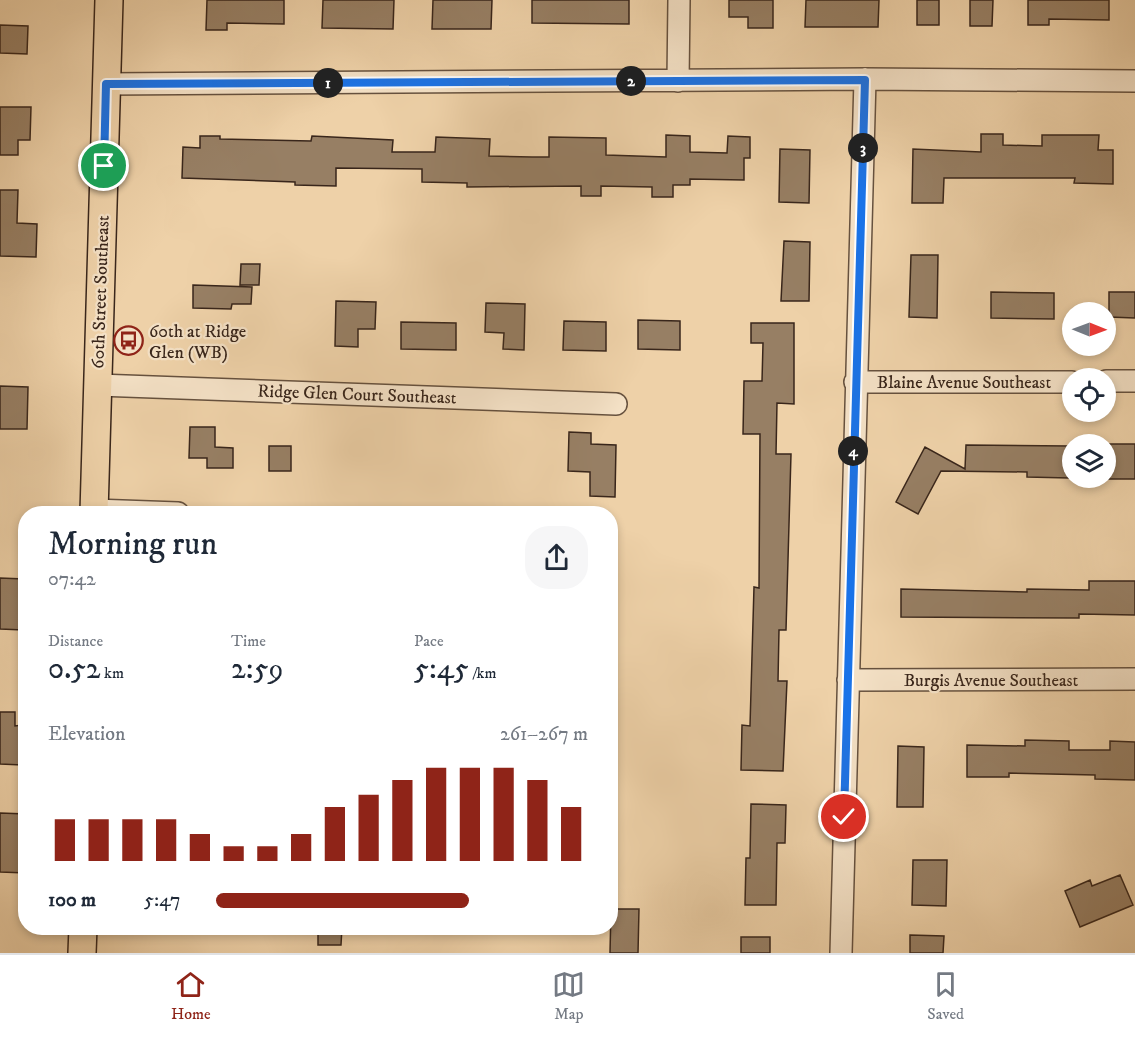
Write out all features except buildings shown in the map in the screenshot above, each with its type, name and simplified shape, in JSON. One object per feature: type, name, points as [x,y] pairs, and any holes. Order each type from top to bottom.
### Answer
[{"type":"main road","name":"60th Street Southeast","points":[[94,506],[109,0]]},
{"type":"main road","points":[[82,953],[83,935]]},
{"type":"street","points":[[678,81],[679,0]]},
{"type":"street","points":[[841,953],[865,80]]},
{"type":"street","points":[[106,84],[1135,81]]},
{"type":"street","points":[[1116,381],[1135,381]]},
{"type":"street","name":"Blaine Avenue Southeast","points":[[855,382],[1062,382]]},
{"type":"street","name":"Ridge Glen Court Southeast","points":[[98,385],[616,404]]},
{"type":"street","name":"Burgis Avenue Southeast","points":[[848,680],[1135,679]]},
{"type":"place","name":"60th at Ridge Glen (WB)","points":[[128,341]]},
{"type":"route","points":[[104,166],[106,84],[865,80],[844,817]]}]
